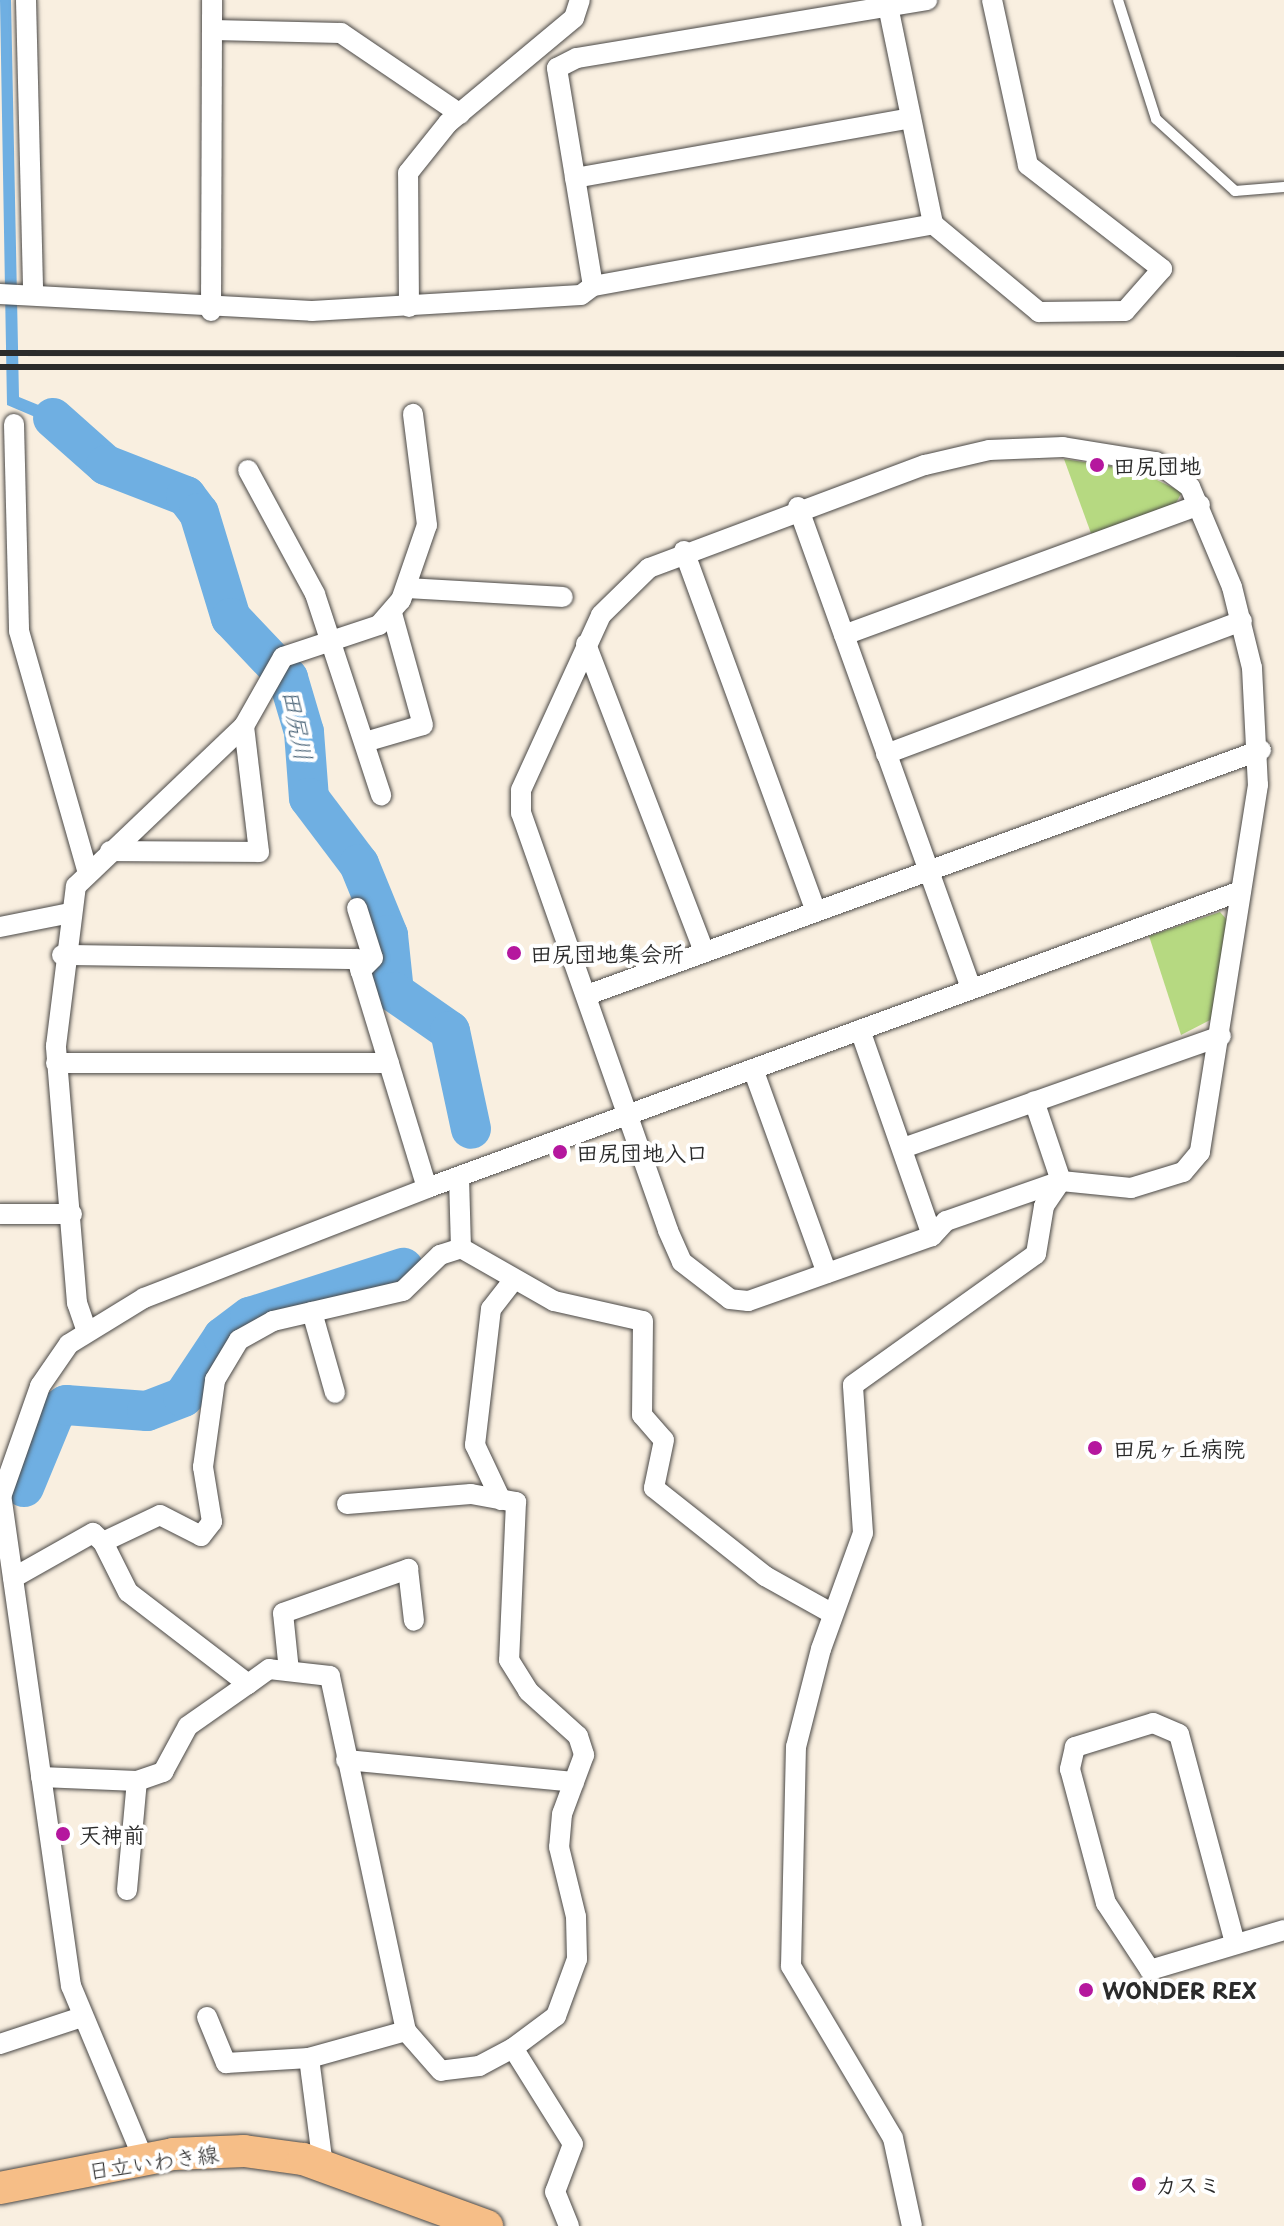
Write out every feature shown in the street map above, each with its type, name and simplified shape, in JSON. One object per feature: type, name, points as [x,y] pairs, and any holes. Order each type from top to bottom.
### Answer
[{"type":"main road","name":"日立いわき線","points":[[0,2188],[143,2158],[244,2151],[323,2166],[487,2226]]},
{"type":"street","points":[[26,0],[15,293],[211,311],[409,307],[581,295],[593,286],[933,224]]},
{"type":"street","points":[[211,311],[212,0]]},
{"type":"street","points":[[593,286],[557,68],[577,58],[927,0]]},
{"type":"street","points":[[888,6],[933,224],[1039,312],[1125,311],[1162,269],[1028,165],[992,0]]},
{"type":"street","points":[[409,307],[408,173],[460,114],[574,18],[576,2]]},
{"type":"street","points":[[213,30],[341,33],[460,114]]},
{"type":"street","points":[[575,178],[911,118]]},
{"type":"street","points":[[86,1329],[77,1303],[72,1214],[56,1063],[62,955],[70,913],[87,870],[244,726],[278,665],[392,613],[408,588],[427,525],[413,414]]},
{"type":"street","points":[[14,424],[19,631],[87,870]]},
{"type":"street","points":[[1063,447],[1156,462],[1176,472],[1200,505],[1242,621],[1261,750],[1221,1036],[1200,1152],[1183,1172],[1117,1191],[1061,1181],[946,1221],[932,1236],[748,1301],[730,1299],[691,1272],[668,1230],[590,994],[519,800],[586,644],[625,588],[684,551],[798,507],[955,458],[1063,447]]},
{"type":"street","points":[[248,470],[333,642],[381,795]]},
{"type":"street","points":[[844,635],[1200,505]]},
{"type":"street","points":[[798,507],[971,988]]},
{"type":"street","points":[[684,551],[816,912]]},
{"type":"street","points":[[408,588],[563,597]]},
{"type":"street","points":[[365,742],[423,725],[392,613]]},
{"type":"street","points":[[886,754],[1242,621]]},
{"type":"street","points":[[586,644],[704,952]]},
{"type":"street","points":[[110,851],[259,852],[244,726]]},
{"type":"street","points":[[590,994],[1261,750]]},
{"type":"street","points":[[143,2158],[79,2018],[1,1497],[40,1386],[86,1329],[144,1298],[427,1188],[1241,891]]},
{"type":"street","points":[[357,908],[373,958],[360,971]]},
{"type":"street","points":[[0,927],[70,913]]},
{"type":"street","points":[[62,955],[357,959],[427,1188]]},
{"type":"street","points":[[860,1030],[932,1236]]},
{"type":"street","points":[[903,1148],[1221,1036]]},
{"type":"street","points":[[56,1063],[389,1063]]},
{"type":"street","points":[[753,1069],[827,1273]]},
{"type":"street","points":[[1034,1101],[1061,1181]]},
{"type":"street","points":[[459,1177],[461,1248]]},
{"type":"street","points":[[912,2226],[893,2138],[791,1966],[796,1747],[833,1614],[863,1533],[853,1385],[1031,1259],[1044,1206],[1061,1181]]},
{"type":"street","points":[[0,1214],[72,1214]]},
{"type":"street","points":[[461,1248],[512,1282],[596,1315],[643,1321],[642,1415],[664,1440],[654,1488],[765,1576],[833,1614]]},
{"type":"street","points":[[103,1542],[160,1515],[201,1536],[212,1522],[203,1467],[215,1380],[239,1340],[312,1312],[403,1291],[440,1255],[461,1248]]},
{"type":"street","points":[[501,1500],[475,1445],[491,1309],[512,1282]]},
{"type":"street","points":[[312,1312],[335,1393]]},
{"type":"street","points":[[41,1777],[137,1781],[163,1772],[188,1726],[269,1669],[330,1676],[406,2031],[441,2071],[479,2066],[513,2048],[556,2016],[577,1959],[576,1917],[559,1847],[574,1782],[584,1755],[578,1736],[528,1691],[509,1660],[516,1502],[471,1494],[347,1504]]},
{"type":"street","points":[[13,1578],[93,1533],[103,1542],[128,1592],[248,1684]]},
{"type":"street","points":[[289,1671],[283,1613],[408,1569],[414,1621]]},
{"type":"street","points":[[1235,1943],[1179,1734],[1153,1723],[1075,1747],[1070,1769],[1106,1903],[1150,1970],[1284,1930]]},
{"type":"street","points":[[346,1760],[574,1782]]},
{"type":"street","points":[[127,1890],[137,1781]]},
{"type":"street","points":[[207,2017],[226,2063],[309,2058],[406,2031]]},
{"type":"street","points":[[0,2044],[79,2018]]},
{"type":"street","points":[[513,2048],[573,2144],[555,2192],[569,2226]]},
{"type":"street","points":[[309,2058],[323,2166]]},
{"type":"lane","points":[[1118,0],[1156,119],[1235,191],[1284,187]]},
{"type":"green space","points":[[1064,459],[1136,470],[1182,492],[1176,503],[1092,536]]},
{"type":"green space","points":[[1220,912],[1229,922],[1216,1017],[1181,1035],[1149,936]]},
{"type":"water","points":[[0,0],[11,0],[19,397],[63,415],[98,445],[89,456],[54,425],[7,405]]},
{"type":"waterway","name":"田尻川","points":[[53,418],[106,465],[186,496],[199,513],[231,618],[288,678],[304,732],[309,798],[359,864],[388,935],[394,992],[450,1031],[471,1129]]},
{"type":"waterway","name":"田尻川","points":[[24,1487],[55,1412],[66,1405],[147,1411],[183,1397],[223,1337],[250,1317],[403,1268]]},
{"type":"railway","points":[[0,353],[1284,354]]},
{"type":"railway","points":[[0,367],[1284,367]]},
{"type":"place","name":"田尻団地","points":[[1097,465]]},
{"type":"place","name":"田尻団地集会所","points":[[514,953]]},
{"type":"place","name":"田尻団地入口","points":[[560,1152]]},
{"type":"place","name":"田尻ヶ丘病院","points":[[1095,1448]]},
{"type":"place","name":"天神前","points":[[63,1834]]},
{"type":"place","name":"WONDER REX","points":[[1086,1990]]},
{"type":"place","name":"カスミ","points":[[1139,2184]]}]
